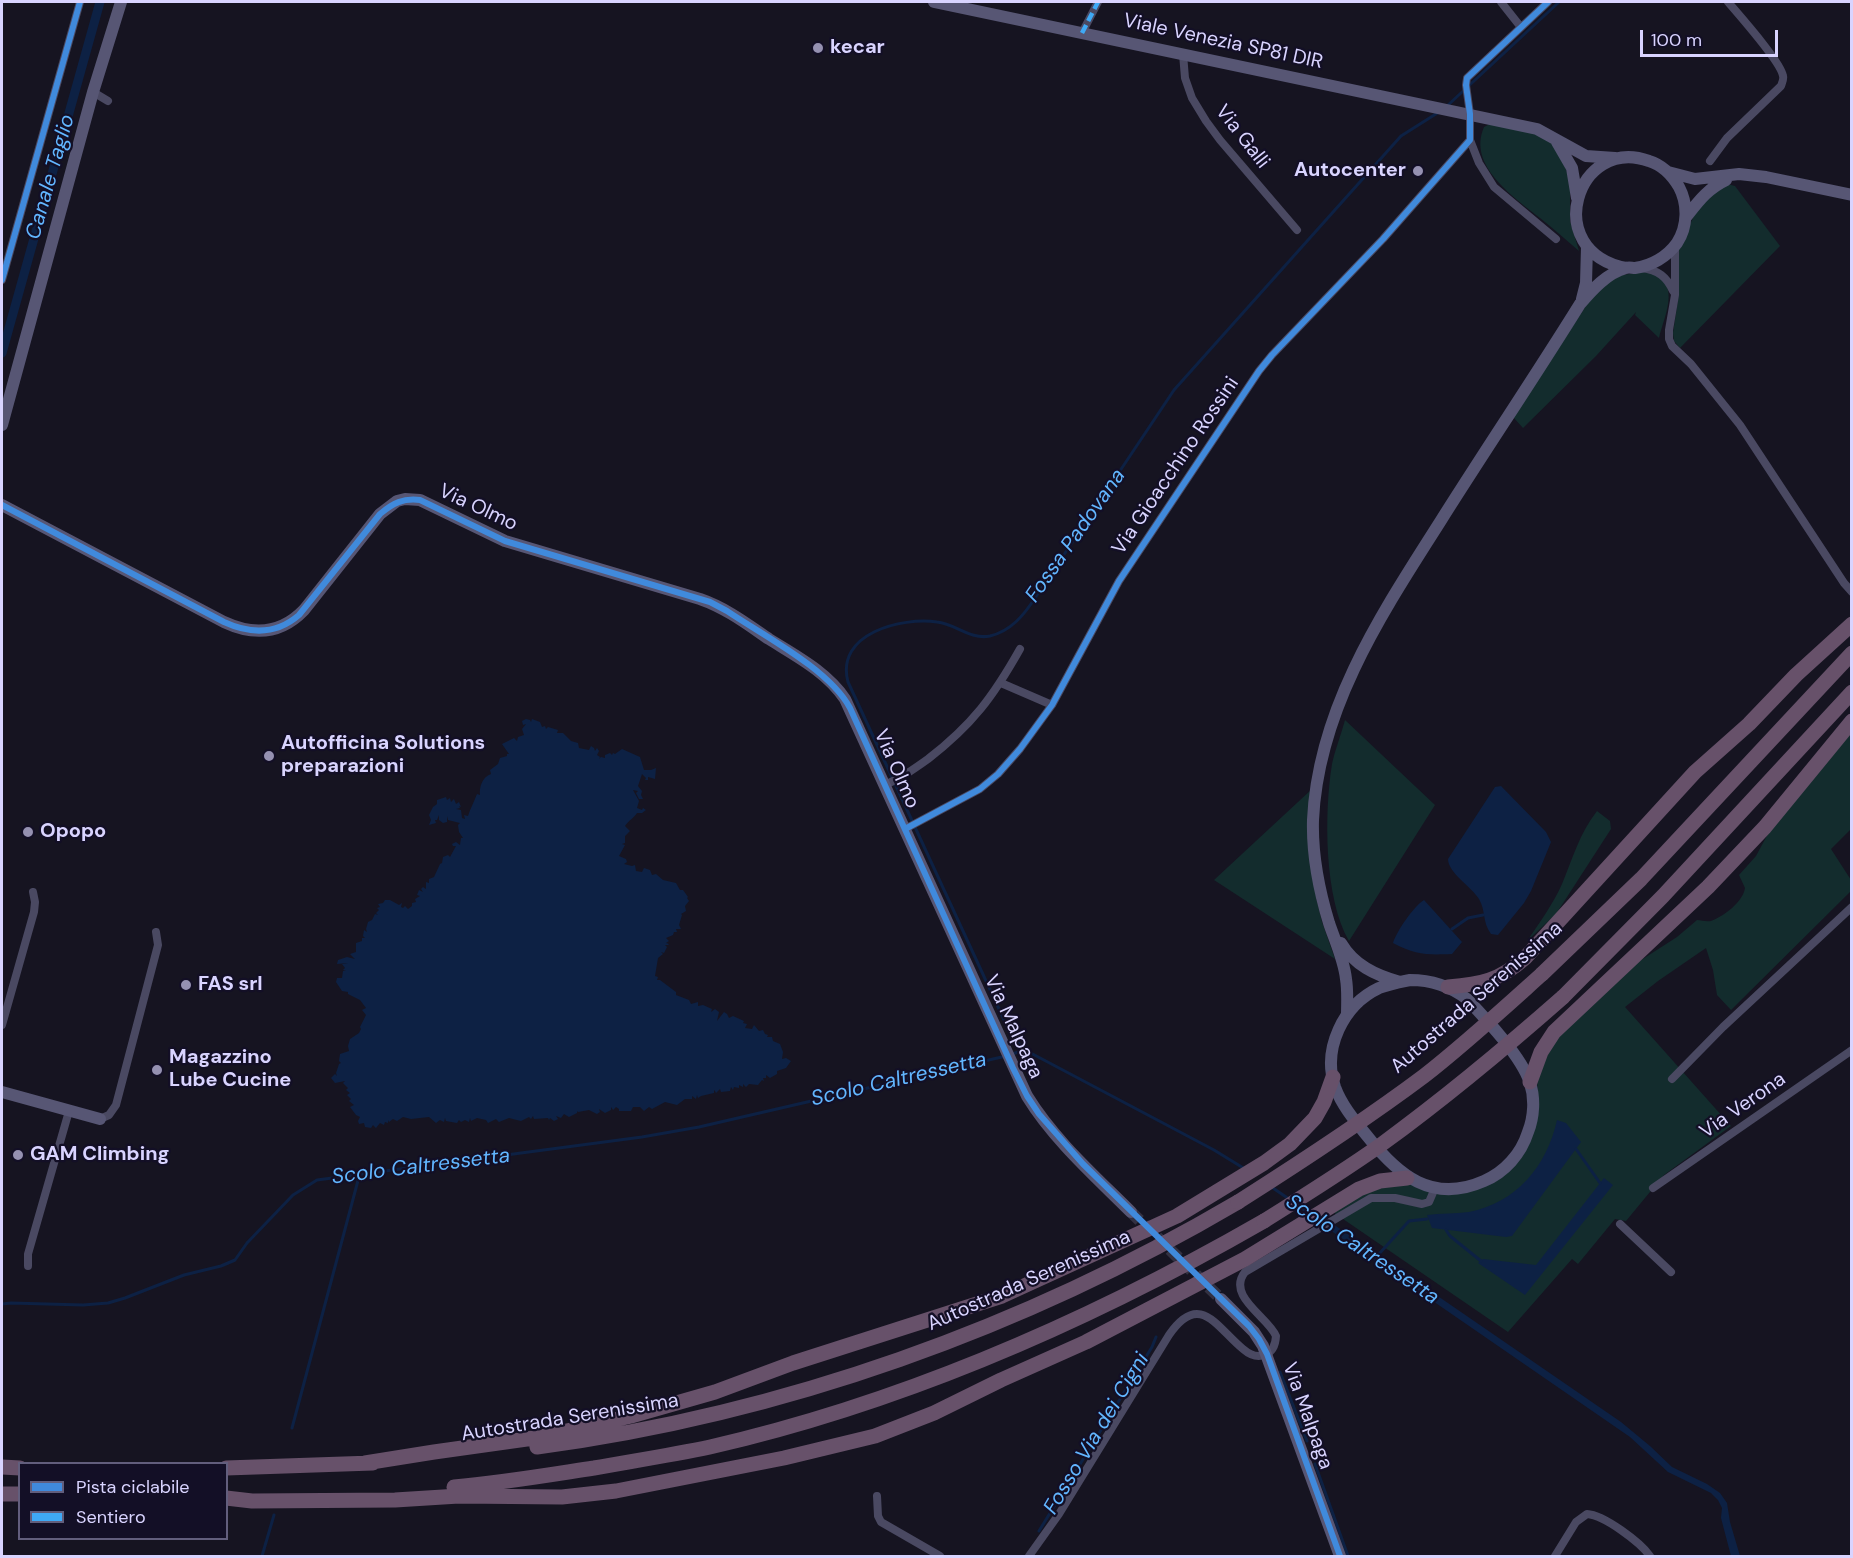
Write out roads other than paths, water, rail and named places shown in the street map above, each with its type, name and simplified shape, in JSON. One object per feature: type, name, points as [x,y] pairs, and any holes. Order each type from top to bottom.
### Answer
[{"type":"highway","points":[[1448,987],[1493,980],[1525,958],[1695,772],[1749,724],[1796,675],[1851,624]]},
{"type":"highway","name":"Autostrada Serenissima","points":[[228,1468],[365,1464],[455,1458],[565,1443],[718,1414],[802,1391],[883,1365],[1024,1311],[1166,1243],[1238,1202],[1335,1140],[1425,1075],[1474,1035],[1542,974],[1641,879],[1851,653]]},
{"type":"highway","points":[[228,1497],[400,1491],[470,1486],[710,1447],[900,1392],[1033,1340],[1143,1287],[1264,1221],[1381,1144],[1496,1056],[1563,997],[1664,896],[1851,692]]},
{"type":"highway","points":[[1530,1082],[1541,1052],[1554,1032],[1708,887],[1765,827],[1851,721]]},
{"type":"highway","points":[[365,1464],[541,1437],[631,1416],[715,1392],[793,1363],[1002,1296],[1177,1216],[1264,1164],[1290,1144],[1315,1118],[1324,1102],[1333,1077]]},
{"type":"highway","points":[[228,1497],[252,1501],[394,1500],[459,1496],[562,1497],[616,1491],[784,1458],[875,1436],[934,1413],[1086,1342],[1308,1227],[1339,1209],[1366,1185],[1407,1178]]},
{"type":"highway","points":[[2,1467],[18,1468]]},
{"type":"highway","points":[[2,1494],[18,1494]]},
{"type":"main road","points":[[2,425],[93,92],[121,2]]},
{"type":"main road","name":"Viale Venezia SP81 DIR","points":[[934,2],[1537,129],[1586,156],[1619,159]]},
{"type":"main road","points":[[1556,141],[1572,168],[1577,200],[1576,225],[1587,247],[1605,261],[1631,268]]},
{"type":"main road","points":[[1577,200],[1582,185],[1592,173],[1605,164],[1619,159],[1643,159],[1667,171],[1695,179],[1739,174],[1766,177],[1851,195]]},
{"type":"main road","points":[[1667,171],[1682,192],[1686,217]]},
{"type":"main road","points":[[1347,1015],[1346,978],[1320,886],[1314,852],[1313,821],[1317,782],[1341,697],[1374,628],[1408,572],[1580,304],[1602,281],[1631,268],[1658,260],[1675,246],[1686,217],[1698,201],[1713,186],[1739,174]]},
{"type":"main road","points":[[1580,304],[1586,283],[1587,247]]},
{"type":"main road","name":"Via Olmo","points":[[2,505],[224,622],[247,630],[263,631],[286,624],[299,615],[375,519],[386,509],[405,499],[426,502],[505,541],[700,599],[727,611],[813,668],[840,691],[891,783],[907,828]]},
{"type":"main road","name":"Via Malpaga","points":[[907,828],[1027,1096],[1039,1114],[1083,1164],[1131,1212]]},
{"type":"main road","points":[[1329,922],[1344,948],[1355,961],[1378,974],[1401,982]]},
{"type":"main road","points":[[1430,981],[1448,987],[1458,992],[1477,1010],[1516,1058],[1530,1082],[1533,1105],[1530,1128],[1514,1159],[1496,1174],[1475,1185],[1452,1189],[1435,1188],[1407,1178],[1382,1154],[1347,1111],[1338,1095],[1333,1077],[1333,1045],[1336,1035],[1353,1007],[1370,993],[1401,982],[1430,981]]},
{"type":"main road","points":[[2,1092],[100,1119]]},
{"type":"main road","name":"Via Malpaga","points":[[1221,1299],[1254,1332],[1267,1354],[1340,1557]]},
{"type":"street","points":[[2,280],[80,2]]},
{"type":"street","points":[[1082,33],[1098,2]]},
{"type":"street","points":[[1501,2],[1520,26]]},
{"type":"street","points":[[1548,2],[1467,78],[1466,86],[1470,114],[1470,140],[1479,163],[1494,187],[1556,238]]},
{"type":"street","points":[[1710,161],[1727,138],[1781,86],[1784,78],[1754,32],[1728,2]]},
{"type":"street","name":"Via Galli","points":[[1183,54],[1185,78],[1192,98],[1206,121],[1297,230]]},
{"type":"street","points":[[93,92],[108,101]]},
{"type":"street","name":"Via Gioacchino Rossini","points":[[907,828],[980,789],[1020,749],[1052,705],[1119,581],[1259,371],[1383,239],[1470,140]]},
{"type":"street","points":[[1675,246],[1675,295],[1669,330],[1672,346],[1691,364],[1740,424],[1851,592]]},
{"type":"street","points":[[1631,268],[1652,270],[1661,274],[1669,282],[1675,295]]},
{"type":"street","points":[[891,783],[962,731],[988,702],[1020,650]]},
{"type":"street","points":[[1001,683],[1052,705]]},
{"type":"street","points":[[2,1025],[34,912],[33,892]]},
{"type":"street","points":[[1672,1079],[1723,1027],[1851,907]]},
{"type":"street","points":[[100,1119],[109,1115],[116,1105],[158,945],[156,933]]},
{"type":"street","name":"Via Verona","points":[[1653,1188],[1851,1050]]},
{"type":"street","points":[[28,1266],[28,1254],[69,1111]]},
{"type":"street","points":[[1339,1209],[1371,1198],[1395,1198],[1422,1204],[1429,1202],[1435,1188]]},
{"type":"street","points":[[1620,1224],[1671,1272]]},
{"type":"street","name":"Via Malpaga","points":[[1029,1557],[1059,1514],[1170,1335],[1182,1320],[1195,1314],[1209,1317],[1250,1354],[1267,1354],[1273,1351],[1275,1333],[1241,1293],[1241,1278],[1252,1267],[1308,1227]]},
{"type":"street","points":[[877,1496],[878,1516],[881,1522],[940,1557]]},
{"type":"street","points":[[1555,1557],[1576,1522],[1587,1514],[1595,1515],[1636,1542],[1650,1557]]},
{"type":"water","points":[[526,719],[531,722],[532,719],[540,722],[546,729],[548,727],[558,730],[557,733],[563,733],[571,741],[578,743],[579,748],[589,750],[591,746],[595,751],[597,748],[599,759],[622,749],[640,757],[644,770],[656,768],[655,779],[648,777],[648,780],[645,780],[642,774],[638,786],[642,791],[643,799],[639,799],[636,793],[638,791],[633,790],[639,801],[637,808],[646,810],[637,813],[625,826],[630,831],[625,836],[625,843],[622,844],[625,845],[619,856],[626,859],[627,862],[624,864],[635,865],[636,871],[642,872],[644,868],[650,870],[652,875],[656,874],[663,880],[676,883],[688,897],[686,911],[681,914],[679,925],[681,929],[676,929],[677,932],[666,938],[669,941],[666,943],[669,944],[665,945],[667,947],[664,953],[661,952],[663,954],[658,958],[655,976],[658,977],[657,980],[676,992],[676,995],[689,1000],[691,1004],[698,1002],[698,1006],[703,1005],[712,1009],[711,1012],[715,1009],[719,1012],[717,1021],[724,1012],[729,1018],[733,1016],[744,1021],[743,1023],[747,1024],[745,1028],[752,1029],[754,1025],[759,1031],[763,1030],[768,1035],[767,1037],[772,1037],[773,1041],[780,1044],[783,1052],[782,1059],[786,1058],[791,1061],[786,1068],[777,1071],[777,1074],[770,1078],[766,1075],[766,1078],[763,1078],[764,1081],[762,1080],[758,1085],[749,1084],[746,1087],[743,1084],[743,1087],[739,1085],[739,1088],[734,1087],[733,1090],[731,1087],[730,1091],[721,1092],[720,1089],[716,1093],[714,1090],[714,1093],[698,1098],[697,1095],[696,1099],[692,1096],[692,1099],[685,1099],[677,1105],[665,1102],[644,1111],[640,1107],[633,1107],[631,1111],[619,1111],[616,1107],[613,1110],[611,1107],[611,1110],[605,1113],[599,1109],[600,1112],[597,1114],[589,1110],[577,1111],[569,1117],[564,1114],[561,1118],[556,1116],[558,1119],[554,1121],[550,1118],[549,1120],[548,1118],[534,1119],[533,1116],[531,1119],[529,1117],[521,1121],[509,1118],[499,1122],[496,1119],[488,1123],[486,1120],[477,1118],[471,1121],[470,1118],[469,1122],[459,1120],[457,1123],[446,1121],[445,1118],[444,1122],[440,1120],[436,1123],[429,1117],[411,1119],[403,1117],[397,1121],[393,1119],[389,1122],[388,1120],[388,1123],[385,1122],[384,1125],[380,1123],[376,1128],[373,1125],[371,1128],[365,1127],[364,1123],[359,1124],[360,1117],[350,1107],[354,1105],[349,1101],[351,1099],[347,1095],[350,1093],[343,1083],[345,1081],[335,1083],[331,1078],[335,1074],[337,1076],[336,1073],[341,1063],[340,1054],[349,1051],[350,1039],[359,1033],[366,1015],[362,1010],[366,1008],[360,1000],[342,991],[336,982],[337,978],[342,978],[343,971],[346,971],[343,970],[345,968],[342,964],[348,963],[337,964],[338,960],[347,957],[355,959],[350,954],[356,952],[356,943],[365,938],[364,930],[367,932],[368,922],[375,914],[378,915],[377,908],[380,907],[378,904],[390,900],[399,905],[402,903],[401,907],[405,906],[408,909],[412,903],[416,902],[415,899],[420,896],[417,895],[419,890],[423,892],[421,889],[423,887],[426,889],[426,882],[429,883],[429,879],[434,877],[443,857],[448,855],[450,857],[456,846],[452,844],[456,842],[460,845],[461,838],[463,838],[459,832],[460,823],[448,820],[447,816],[447,822],[443,823],[439,820],[439,815],[435,820],[436,823],[429,825],[431,820],[429,815],[437,804],[437,800],[446,797],[447,800],[450,798],[451,802],[454,799],[456,804],[459,802],[461,807],[456,809],[461,810],[462,818],[465,819],[464,815],[468,816],[477,794],[480,795],[483,780],[491,774],[490,770],[498,764],[500,758],[509,754],[502,744],[514,738],[517,741],[518,737],[524,735],[522,729],[526,724],[523,725],[522,721]]},
{"type":"water","points":[[1501,786],[1546,832],[1551,842],[1531,891],[1498,935],[1491,934],[1486,925],[1479,899],[1456,875],[1448,859],[1495,787]]},
{"type":"water","points":[[1424,900],[1462,942],[1452,954],[1422,953],[1393,943],[1406,920]]},
{"type":"water","points":[[1557,1120],[1566,1123],[1581,1142],[1512,1236],[1432,1228],[1427,1215],[1469,1212],[1486,1207],[1515,1191],[1527,1180],[1546,1153]]},
{"type":"water","points":[[1604,1178],[1613,1185],[1525,1295],[1478,1263],[1483,1259],[1536,1265]]},
{"type":"water","points":[[1333,1224],[1621,1422],[1672,1467],[1720,1493],[1727,1503],[1740,1556],[1731,1556],[1721,1518],[1722,1508],[1711,1493],[1668,1472],[1630,1437],[1327,1228]]},
{"type":"waterway","name":"Canale Taglio","points":[[2,353],[100,2]]},
{"type":"waterway","name":"Fossa Padovana","points":[[1447,106],[1559,2]]},
{"type":"waterway","name":"Fossa Padovana","points":[[1025,1050],[1011,1035],[848,682],[847,665],[852,651],[861,640],[874,632],[906,622],[944,623],[969,634],[983,637],[998,634],[1016,622],[1031,604],[1174,390],[1401,136],[1439,112]]},
{"type":"waterway","points":[[1452,929],[1468,918],[1483,915]]},
{"type":"waterway","name":"Scolo Caltressetta","points":[[1012,1054],[1025,1050],[1214,1150],[1245,1169]]},
{"type":"waterway","name":"Scolo Caltressetta","points":[[2,1304],[108,1303],[184,1275],[221,1266],[235,1260],[247,1243],[293,1195],[317,1180],[642,1137],[699,1127],[1006,1056]]},
{"type":"waterway","points":[[1576,1149],[1600,1183]]},
{"type":"waterway","points":[[292,1428],[360,1173]]},
{"type":"waterway","name":"Scolo Caltressetta","points":[[1270,1186],[1289,1199]]},
{"type":"waterway","name":"Scolo Caltressetta","points":[[1297,1205],[1309,1213]]},
{"type":"waterway","points":[[1378,1255],[1409,1221],[1427,1219]]},
{"type":"waterway","points":[[1446,1230],[1450,1236],[1481,1261]]},
{"type":"waterway","name":"Fosso Via dei Cigni","points":[[1039,1531],[1156,1337]]},
{"type":"waterway","points":[[1280,1372],[1307,1441]]},
{"type":"waterway","points":[[1315,1464],[1348,1556]]},
{"type":"waterway","points":[[262,1556],[274,1515]]},
{"type":"tunnel","points":[[1131,1212],[1221,1299]]},
{"type":"place","name":"kecar","points":[[818,48]]},
{"type":"place","name":"Autocenter","points":[[1418,171]]},
{"type":"place","name":"Autofficina Solutions preparazioni","points":[[269,756]]},
{"type":"place","name":"Opopo","points":[[28,832]]},
{"type":"place","name":"FAS srl","points":[[186,985]]},
{"type":"place","name":"Magazzino Lube Cucine","points":[[157,1070]]},
{"type":"place","name":"GAM Climbing","points":[[18,1155]]}]
